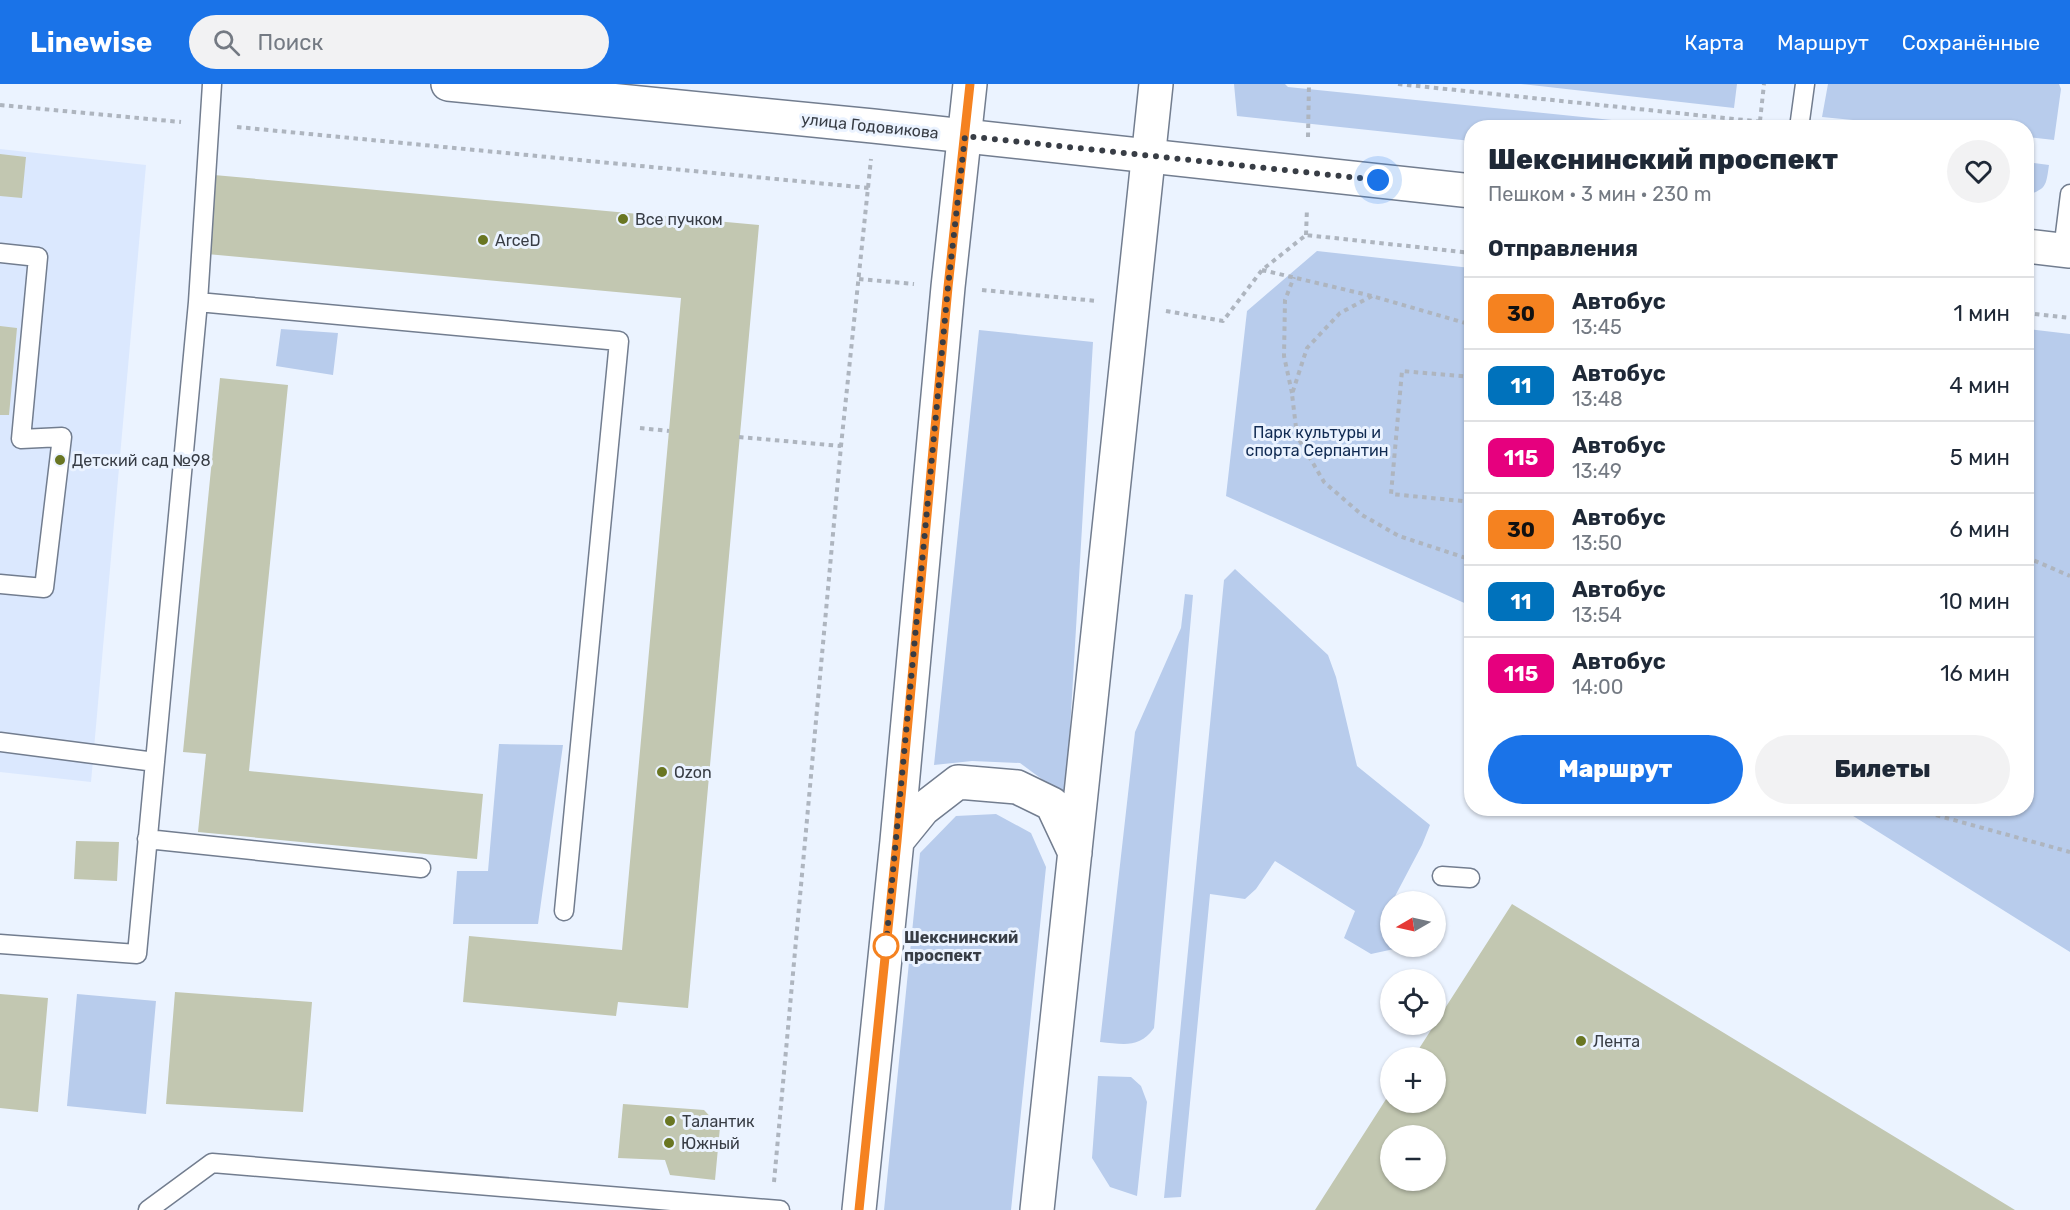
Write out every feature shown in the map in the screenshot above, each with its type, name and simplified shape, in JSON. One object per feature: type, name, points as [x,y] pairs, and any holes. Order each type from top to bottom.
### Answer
[{"type":"main road","name":"улица Годовикова","points":[[448,84],[873,126],[1464,190]]},
{"type":"main road","points":[[859,1210],[897,841],[948,287],[970,84]]},
{"type":"main road","points":[[1037,1210],[1156,84]]},
{"type":"main road","points":[[2034,247],[2066,250]]},
{"type":"main road","points":[[897,841],[923,809],[958,782],[1017,787],[1052,804],[1076,855]]},
{"type":"lane","points":[[0,944],[137,954],[198,302],[212,84]]},
{"type":"lane","points":[[1800,120],[1805,84]]},
{"type":"lane","points":[[2066,250],[2070,194]]},
{"type":"lane","points":[[0,253],[38,257],[21,439],[62,437],[44,588],[0,584]]},
{"type":"lane","points":[[198,302],[619,341],[564,911]]},
{"type":"lane","points":[[0,742],[154,762]]},
{"type":"lane","points":[[147,839],[421,868]]},
{"type":"lane","points":[[1442,876],[1470,878]]},
{"type":"lane","points":[[148,1210],[212,1163],[776,1209]]},
{"type":"path","points":[[1398,84],[1750,120]]},
{"type":"path","points":[[1760,120],[1764,84]]},
{"type":"path","points":[[0,105],[869,188]]},
{"type":"path","points":[[776,1209],[842,446],[869,188],[873,126]]},
{"type":"path","points":[[1306,235],[1464,252]]},
{"type":"path","points":[[1262,270],[1372,296],[1464,323]]},
{"type":"path","points":[[1294,277],[1285,300],[1284,356],[1292,394],[1297,436],[1324,482],[1362,515],[1399,536],[1464,557]]},
{"type":"path","points":[[1292,394],[1307,348],[1340,313],[1372,296]]},
{"type":"path","points":[[2034,314],[2070,318]]},
{"type":"path","points":[[1464,376],[1402,371],[1391,494],[1464,501]]},
{"type":"path","points":[[739,437],[842,446]]},
{"type":"path","points":[[2034,560],[2070,576]]},
{"type":"path","points":[[1939,816],[2070,852]]},
{"type":"shaded area","name":"Детский сад №98","points":[[0,149],[146,165],[91,782],[0,772]]},
{"type":"green space","points":[[1234,84],[1285,84],[1288,87],[1611,120],[1464,120],[1464,140],[1237,116]]},
{"type":"green space","points":[[1521,84],[1737,84],[1734,108]]},
{"type":"green space","points":[[1828,84],[2059,84],[2061,89],[2054,140],[2034,138],[2034,120],[1853,120],[1822,117]]},
{"type":"green space","points":[[2034,163],[2049,165],[2044,185],[2034,192]]},
{"type":"green space","name":"Парк культуры и спорта Серпантин","points":[[1317,251],[1464,267],[1464,603],[1226,496],[1247,311]]},
{"type":"green space","points":[[281,329],[338,333],[333,375],[276,366]]},
{"type":"green space","points":[[979,330],[1093,342],[1066,797],[1020,763],[972,761],[934,765]]},
{"type":"green space","points":[[2034,330],[2070,334],[2070,952],[1853,816],[2034,816]]},
{"type":"green space","points":[[1235,569],[1328,655],[1336,677],[1357,766],[1430,825],[1398,891],[1380,891],[1380,952],[1371,954],[1344,938],[1355,911],[1275,861],[1256,889],[1245,899],[1210,894],[1181,1197],[1164,1198],[1224,580]]},
{"type":"green space","points":[[1185,594],[1193,595],[1154,1028],[1142,1039],[1130,1044],[1100,1042],[1135,732],[1181,628]]},
{"type":"green space","points":[[499,744],[563,745],[538,924],[453,924],[457,871],[488,871]]},
{"type":"green space","points":[[996,814],[1031,833],[1046,867],[1011,1210],[884,1210],[920,853],[956,816]]},
{"type":"green space","points":[[77,994],[156,1001],[146,1114],[67,1106]]},
{"type":"green space","points":[[1098,1076],[1131,1077],[1141,1086],[1147,1102],[1137,1196],[1110,1187],[1092,1158]]},
{"type":"building","points":[[0,154],[26,157],[22,198],[0,196]]},
{"type":"building","points":[[214,175],[759,225],[688,1008],[618,1002],[616,1016],[463,1002],[469,936],[622,950],[681,298],[207,254]]},
{"type":"building","points":[[0,326],[17,328],[9,415],[0,415]]},
{"type":"building","points":[[220,378],[288,385],[249,771],[483,794],[477,859],[198,832],[206,754],[183,752]]},
{"type":"building","points":[[76,841],[119,842],[117,881],[74,879]]},
{"type":"building","name":"Лента","points":[[1512,904],[2015,1210],[1315,1210],[1380,1109],[1380,1113],[1446,1113],[1446,1047],[1420,1047],[1428,1035],[1446,1035],[1446,1007]]},
{"type":"building","points":[[175,992],[312,1002],[303,1112],[166,1104]]},
{"type":"building","points":[[0,994],[48,998],[38,1112],[0,1108]]},
{"type":"building","name":"Южный","points":[[623,1104],[704,1110],[720,1127],[715,1180],[670,1175],[665,1160],[618,1158]]},
{"type":"bus line","name":"30","points":[[859,1210],[897,841],[948,287],[970,84]]},
{"type":"place","name":"Все пучком","points":[[623,219]]},
{"type":"place","name":"ArceD","points":[[483,240]]},
{"type":"place","name":"Детский сад №98","points":[[60,460]]},
{"type":"place","name":"Ozon","points":[[662,772]]},
{"type":"place","name":"Шекснинский проспект","points":[[886,946]]},
{"type":"place","name":"Лента","points":[[1581,1041]]},
{"type":"place","name":"Талантик","points":[[670,1121]]},
{"type":"place","name":"Южный","points":[[669,1143]]},
{"type":"route","points":[[886,946],[885,956],[948,287],[965,136],[1378,180]]}]
